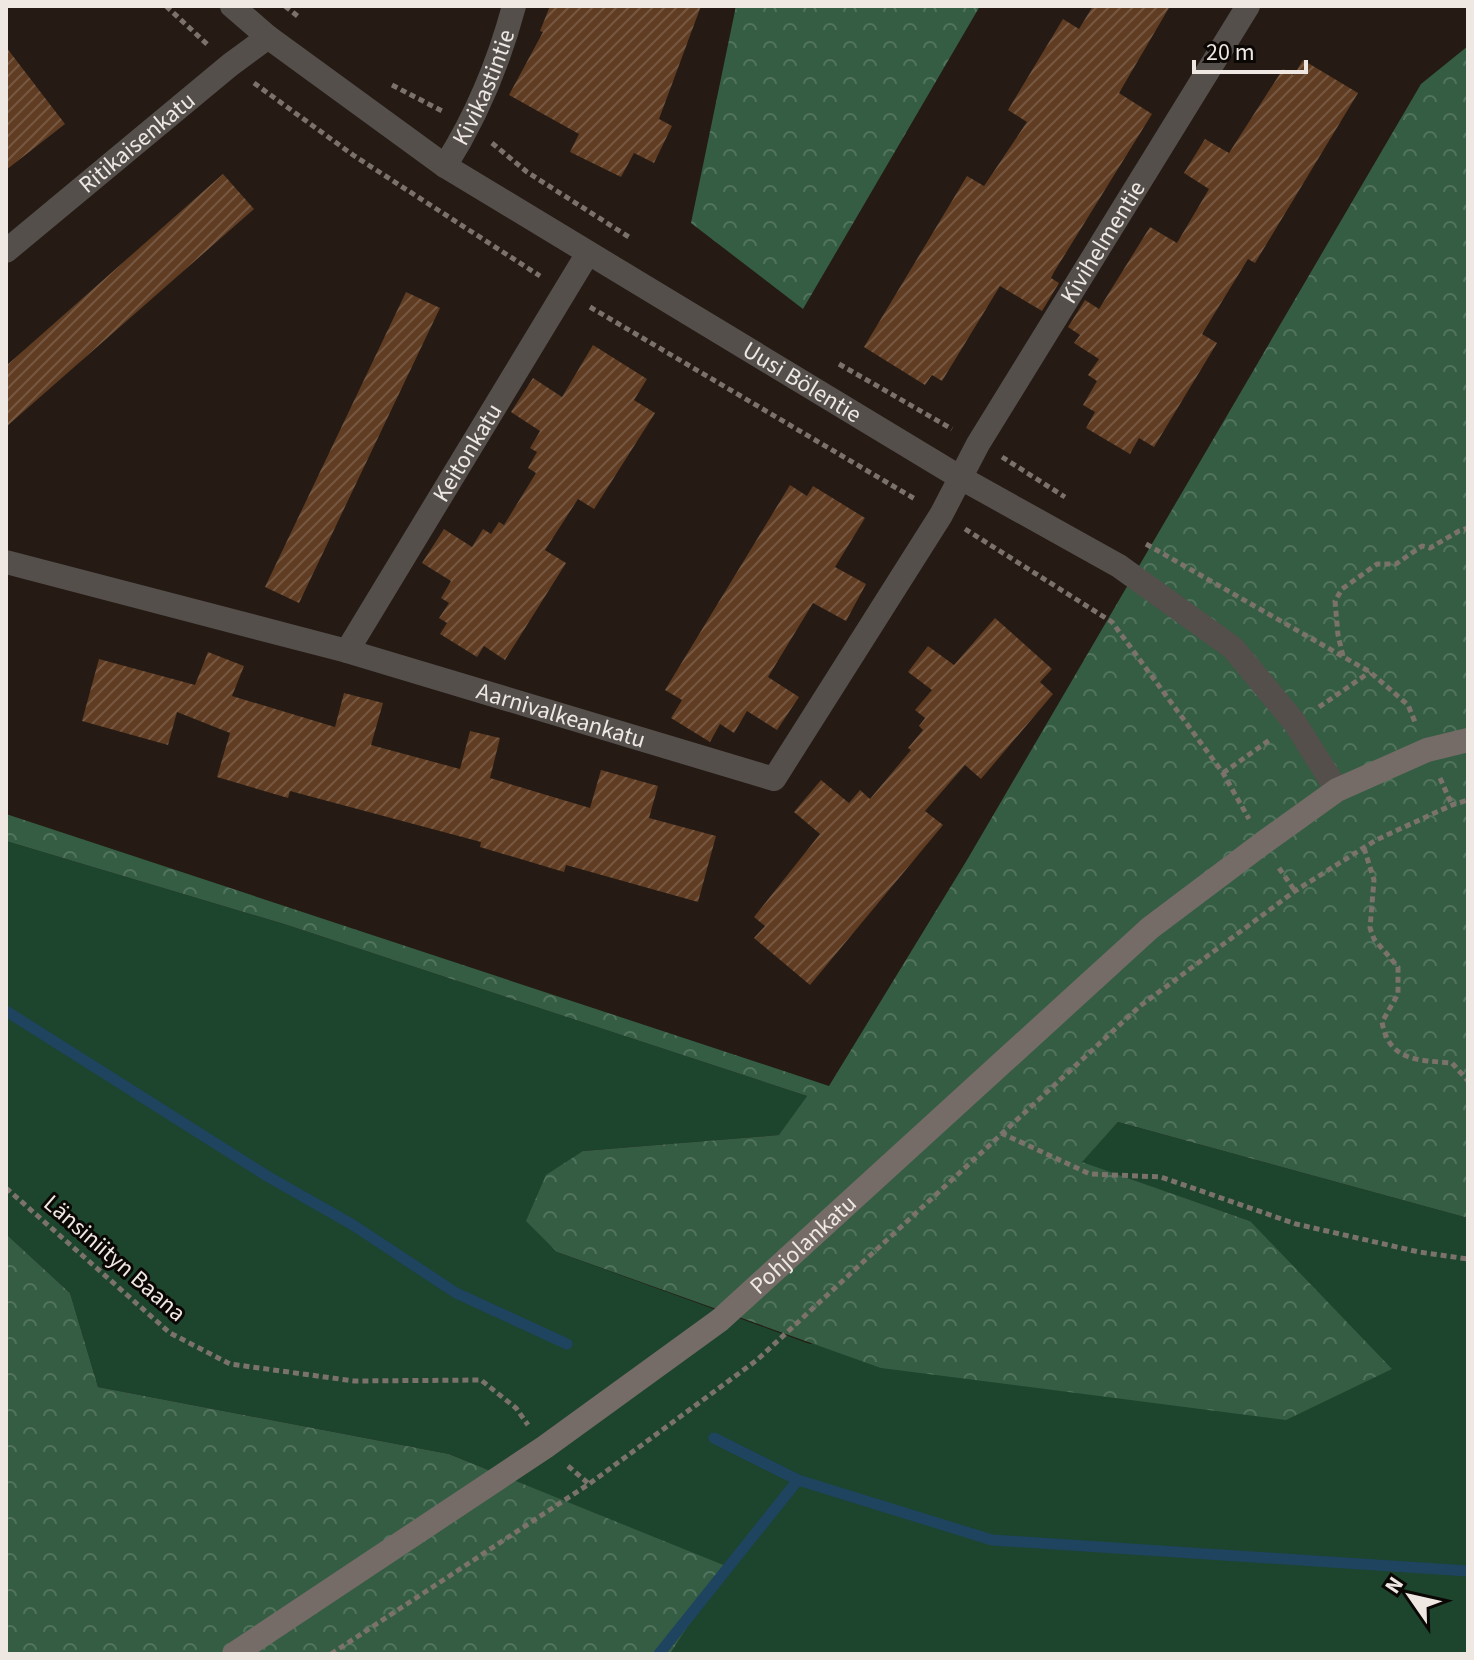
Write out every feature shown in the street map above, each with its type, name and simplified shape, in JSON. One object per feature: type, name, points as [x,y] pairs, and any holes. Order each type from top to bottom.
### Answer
[{"type":"main road","name":"Pohjolankatu","points":[[234,1654],[545,1447],[720,1320],[1150,928],[1263,843],[1337,790],[1427,750],[1468,740]]},
{"type":"street","name":"Uusi Bölentie","points":[[232,6],[268,37],[445,166],[961,478],[1119,566],[1233,648],[1295,723],[1337,790]]},
{"type":"street","name":"Kivikastintie","points":[[445,166],[470,126],[508,30],[514,6]]},
{"type":"street","name":"Kivihelmentie","points":[[961,478],[978,444],[1248,6]]},
{"type":"street","name":"Ritikaisenkatu","points":[[6,251],[268,37]]},
{"type":"street","name":"Keitonkatu","points":[[347,651],[588,253]]},
{"type":"street","name":"Aarnivalkeankatu","points":[[6,562],[347,651],[774,779],[941,515],[961,478]]},
{"type":"path","points":[[166,6],[230,65],[353,155],[564,292],[941,515],[1112,622],[1223,773],[1263,843]]},
{"type":"path","points":[[285,6],[302,19]]},
{"type":"path","points":[[382,80],[470,126],[527,172],[643,246]]},
{"type":"path","points":[[828,358],[1071,500]]},
{"type":"path","points":[[1133,537],[1344,657],[1338,635],[1335,601],[1342,589],[1377,564],[1396,564],[1422,546],[1430,548],[1468,528]]},
{"type":"path","points":[[331,1654],[589,1484],[757,1360],[1140,1006],[1295,891],[1364,848],[1468,800]]},
{"type":"path","points":[[1364,848],[1374,880],[1370,928],[1374,939],[1398,967],[1398,994],[1382,1022],[1384,1034],[1391,1046],[1404,1056],[1452,1063],[1468,1081]]},
{"type":"path","points":[[1001,1133],[1090,1174],[1161,1177],[1296,1224],[1419,1252],[1468,1259]]},
{"type":"path","name":"Länsiniityn Baana","points":[[6,1188],[170,1333],[230,1364],[354,1381],[481,1380],[516,1408],[545,1447],[589,1484]]},
{"type":"green space","points":[[736,6],[980,6],[803,309],[691,223]]},
{"type":"green space","points":[[1468,46],[1468,1218],[1118,1122],[1082,1162],[1250,1221],[1392,1369],[1286,1420],[881,1368],[557,1252],[526,1221],[546,1175],[583,1151],[779,1135],[807,1096],[284,924],[6,841],[6,814],[829,1086],[967,860],[1421,84]]},
{"type":"green space","points":[[6,841],[284,924],[807,1096],[780,1135],[583,1151],[557,1252],[810,1344],[1250,1221],[1081,1162],[1118,1122],[1468,1218],[1468,1654],[670,1654],[725,1566],[449,1454],[98,1387],[70,1293],[6,1234]]},
{"type":"green space","points":[[6,1234],[70,1293],[98,1387],[449,1454],[726,1566],[670,1654],[6,1654]]},
{"type":"building","points":[[550,6],[701,6],[659,119],[672,126],[654,163],[634,153],[621,177],[570,152],[579,134],[509,95],[543,32],[540,31]]},
{"type":"building","points":[[1093,6],[1170,6],[1119,93],[1152,114],[1054,272],[1051,278],[1059,283],[1042,311],[1000,286],[942,381],[932,375],[925,385],[864,347],[967,176],[984,186],[1027,122],[1008,110],[1063,19],[1079,29]]},
{"type":"building","points":[[6,47],[65,124],[6,170]]},
{"type":"building","points":[[1303,60],[1358,93],[1255,263],[1248,259],[1202,334],[1217,343],[1154,447],[1139,438],[1130,454],[1086,428],[1095,412],[1083,405],[1097,381],[1088,375],[1099,359],[1074,343],[1080,335],[1068,327],[1085,300],[1099,309],[1150,227],[1177,243],[1209,189],[1184,173],[1205,139],[1229,153],[1283,69],[1294,75]]},
{"type":"building","points":[[223,174],[254,209],[6,427],[6,366]]},
{"type":"building","points":[[406,292],[440,308],[299,603],[265,587]]},
{"type":"building","points":[[593,345],[647,379],[634,400],[655,413],[594,509],[578,499],[545,550],[566,563],[505,660],[484,646],[477,657],[440,634],[447,623],[439,618],[449,603],[441,598],[451,581],[422,563],[444,529],[472,547],[483,529],[491,534],[499,522],[504,525],[536,473],[528,468],[537,452],[530,448],[540,431],[511,412],[533,378],[562,397]]},
{"type":"building","points":[[790,485],[807,496],[813,486],[865,518],[835,567],[866,584],[846,621],[813,603],[768,677],[799,697],[777,730],[747,711],[734,733],[720,724],[710,742],[671,718],[682,700],[665,690]]},
{"type":"building","points":[[995,618],[1052,669],[1040,682],[1053,694],[981,779],[965,765],[925,811],[943,825],[810,985],[754,938],[765,926],[754,917],[820,834],[794,812],[821,780],[849,803],[860,790],[870,799],[911,750],[908,748],[923,730],[919,726],[925,718],[915,710],[932,690],[908,672],[928,646],[954,665]]},
{"type":"building","points":[[208,652],[244,666],[232,696],[335,727],[344,693],[383,703],[371,745],[460,769],[470,731],[500,738],[490,778],[590,808],[601,770],[658,786],[649,818],[716,836],[698,902],[566,865],[564,872],[480,847],[481,842],[290,791],[288,798],[217,777],[230,733],[177,712],[168,745],[82,721],[99,659],[195,685]]},
{"type":"waterway","points":[[6,1011],[267,1176],[353,1225],[456,1293],[567,1344]]},
{"type":"waterway","points":[[714,1438],[798,1480],[992,1540],[1468,1571]]},
{"type":"waterway","points":[[659,1654],[798,1480]]}]
